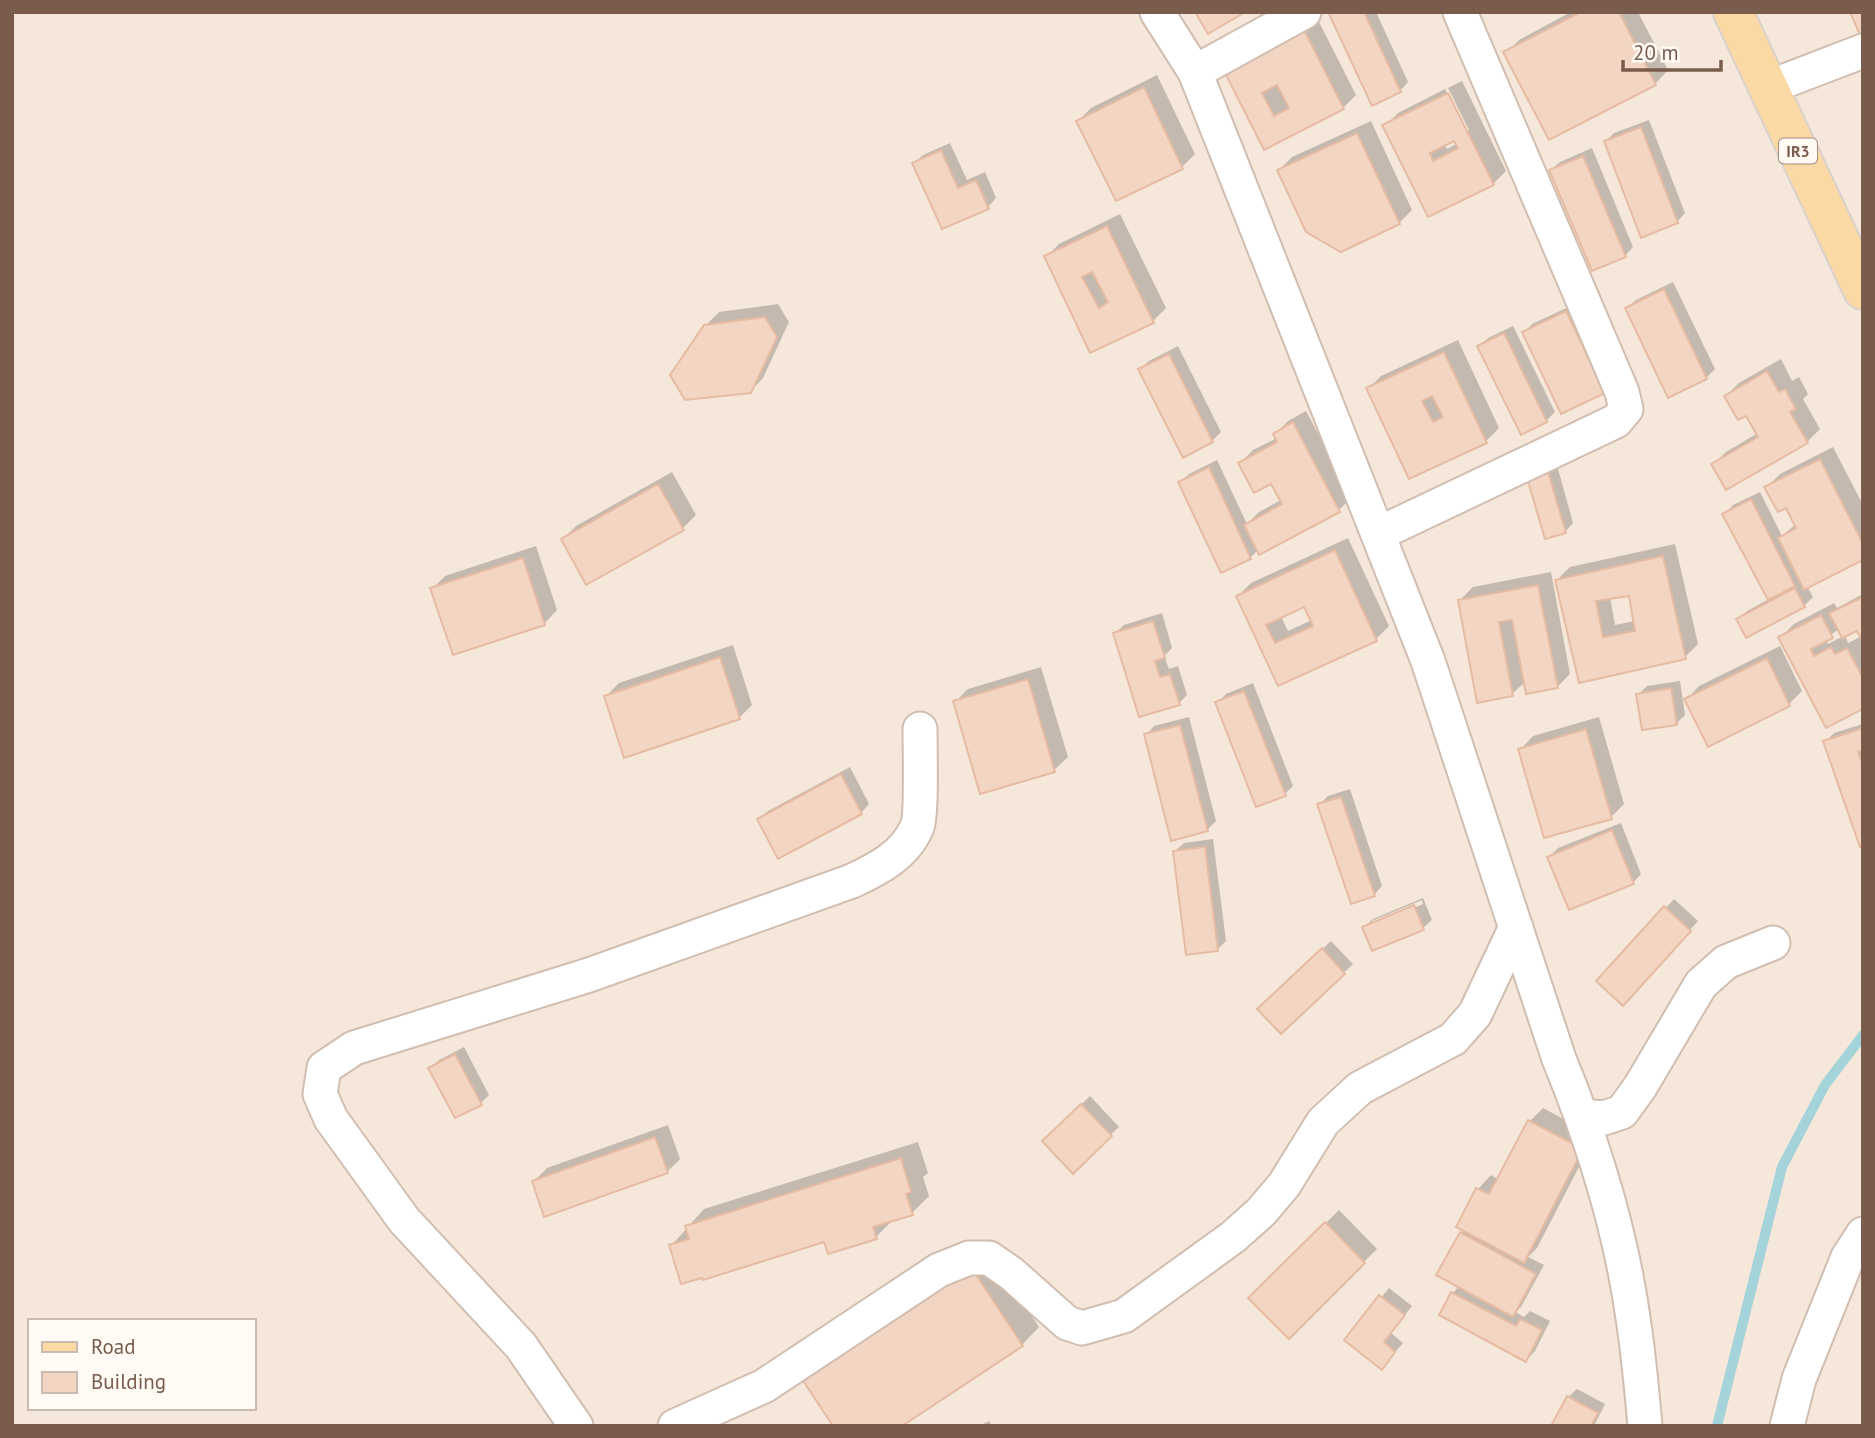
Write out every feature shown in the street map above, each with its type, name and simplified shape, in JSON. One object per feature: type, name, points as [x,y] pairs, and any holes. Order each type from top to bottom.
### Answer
[{"type":"main road","name":"IR3","points":[[1733,12],[1863,290]]},
{"type":"street","points":[[1157,12],[1195,72],[1428,661],[1559,1059],[1582,1116],[1617,1232],[1634,1323],[1645,1426]]},
{"type":"street","points":[[1195,72],[1304,12]]},
{"type":"street","points":[[1378,534],[1616,421],[1626,409],[1622,392],[1460,12]]},
{"type":"street","points":[[1769,88],[1863,51]]},
{"type":"street","points":[[576,1426],[521,1346],[404,1220],[331,1119],[320,1094],[324,1068],[354,1048],[589,975],[852,881],[874,870],[901,852],[918,825],[920,729]]},
{"type":"street","points":[[675,1426],[764,1385],[939,1270],[969,1258],[989,1258],[1012,1274],[1068,1323],[1082,1328],[1124,1316],[1233,1237],[1261,1212],[1284,1185],[1323,1122],[1360,1088],[1453,1040],[1475,1014],[1516,927]]},
{"type":"street","points":[[1582,1116],[1605,1118],[1622,1112],[1640,1087],[1700,984],[1726,962],[1773,943]]},
{"type":"street","points":[[1787,1426],[1799,1379],[1848,1257],[1863,1234]]},
{"type":"shaded area","points":[[12,12],[1863,12],[1863,1426],[12,1426]]},
{"type":"building","points":[[1195,12],[1245,12],[1208,34]]},
{"type":"building","points":[[1364,12],[1401,92],[1372,106],[1329,14]]},
{"type":"building","points":[[1581,12],[1619,12],[1656,85],[1549,140],[1503,52]]},
{"type":"building","points":[[1850,12],[1863,12],[1863,33],[1860,35]]},
{"type":"building","points":[[1302,26],[1344,109],[1264,150],[1222,67]],"holes":[[[1277,85],[1289,108],[1274,116],[1262,93]]]},
{"type":"building","points":[[1144,87],[1183,169],[1116,201],[1076,121]]},
{"type":"building","points":[[1448,93],[1494,185],[1428,217],[1382,125]],"holes":[[[1454,141],[1458,148],[1433,161],[1430,153]]]},
{"type":"building","points":[[1641,127],[1678,223],[1641,238],[1604,141]]},
{"type":"building","points":[[1357,133],[1400,224],[1341,252],[1306,232],[1277,170]]},
{"type":"building","points":[[941,150],[958,188],[976,180],[989,209],[942,229],[912,163]]},
{"type":"building","points":[[1583,156],[1626,257],[1592,271],[1549,170]]},
{"type":"building","points":[[1107,226],[1154,323],[1090,353],[1044,256]],"holes":[[[1092,272],[1108,302],[1099,308],[1082,277]]]},
{"type":"building","points":[[1664,289],[1707,379],[1668,398],[1625,308]]},
{"type":"building","points":[[1566,311],[1605,393],[1561,414],[1522,332]]},
{"type":"building","points":[[765,317],[777,337],[751,393],[685,400],[670,375],[704,325]]},
{"type":"building","points":[[1504,333],[1547,422],[1521,435],[1477,346]]},
{"type":"building","points":[[1444,352],[1487,443],[1409,479],[1366,388]],"holes":[[[1432,396],[1443,417],[1433,422],[1422,401]]]},
{"type":"building","points":[[1169,354],[1213,442],[1183,458],[1138,369]]},
{"type":"building","points":[[1767,371],[1779,392],[1785,389],[1796,409],[1790,412],[1808,443],[1726,490],[1711,464],[1758,437],[1746,416],[1738,420],[1724,396]]},
{"type":"building","points":[[1293,422],[1340,512],[1259,555],[1244,525],[1282,504],[1271,484],[1254,493],[1238,463],[1277,442],[1273,434]]},
{"type":"building","points":[[1820,459],[1863,544],[1863,560],[1804,590],[1778,538],[1796,528],[1786,508],[1778,512],[1764,487]]},
{"type":"building","points":[[1209,467],[1251,559],[1221,573],[1178,482]]},
{"type":"building","points":[[1548,472],[1566,533],[1545,539],[1527,478]]},
{"type":"building","points":[[658,484],[684,530],[586,585],[561,539]]},
{"type":"building","points":[[1751,499],[1795,586],[1768,600],[1722,514]]},
{"type":"building","points":[[1335,550],[1377,641],[1278,686],[1236,596]],"holes":[[[1304,607],[1313,626],[1275,643],[1266,625]]]},
{"type":"building","points":[[1663,556],[1686,659],[1579,683],[1555,580]],"holes":[[[1629,596],[1635,631],[1603,637],[1596,601]]]},
{"type":"building","points":[[523,558],[545,625],[453,655],[430,588]]},
{"type":"building","points":[[1538,585],[1558,688],[1526,694],[1512,620],[1499,622],[1513,696],[1477,703],[1458,600]]},
{"type":"building","points":[[1795,588],[1805,607],[1746,638],[1736,619]]},
{"type":"building","points":[[1863,597],[1863,642],[1857,631],[1842,638],[1829,613]]},
{"type":"building","points":[[1821,615],[1833,638],[1811,649],[1814,656],[1831,647],[1835,654],[1847,648],[1863,678],[1863,709],[1826,728],[1778,637]]},
{"type":"building","points":[[1153,621],[1165,658],[1155,661],[1160,677],[1170,674],[1180,705],[1139,717],[1113,633]]},
{"type":"building","points":[[720,657],[740,719],[624,758],[604,696]]},
{"type":"building","points":[[1767,658],[1790,706],[1708,747],[1684,699]]},
{"type":"building","points":[[1028,679],[1055,772],[980,794],[953,701]]},
{"type":"building","points":[[1671,688],[1677,725],[1642,730],[1636,694]]},
{"type":"building","points":[[1244,691],[1286,796],[1256,807],[1215,702]]},
{"type":"building","points":[[1180,725],[1208,831],[1171,841],[1144,734]]},
{"type":"building","points":[[1863,728],[1863,751],[1858,752],[1863,765],[1863,846],[1860,847],[1823,741]]},
{"type":"building","points":[[1586,729],[1612,819],[1544,838],[1518,749]]},
{"type":"building","points":[[841,774],[862,814],[778,859],[757,819]]},
{"type":"building","points":[[1341,797],[1375,896],[1351,904],[1317,804]]},
{"type":"building","points":[[1612,830],[1634,884],[1569,910],[1547,857]]},
{"type":"building","points":[[1205,847],[1218,951],[1186,955],[1173,851]]},
{"type":"building","points":[[1414,905],[1424,930],[1372,951],[1362,927]]},
{"type":"building","points":[[1664,906],[1691,931],[1623,1006],[1596,981]]},
{"type":"building","points":[[1322,948],[1345,974],[1281,1034],[1257,1009]]},
{"type":"building","points":[[455,1054],[482,1105],[455,1118],[428,1068]]},
{"type":"building","points":[[1081,1104],[1112,1136],[1073,1174],[1042,1141]]},
{"type":"building","points":[[1528,1120],[1583,1149],[1524,1263],[1456,1227],[1476,1188],[1489,1194]]},
{"type":"building","points":[[655,1137],[668,1173],[544,1217],[532,1181]]},
{"type":"building","points":[[901,1158],[911,1192],[906,1194],[913,1215],[873,1227],[877,1239],[828,1254],[824,1242],[703,1280],[702,1278],[681,1284],[669,1245],[689,1239],[685,1226]]},
{"type":"building","points":[[1325,1222],[1365,1263],[1289,1339],[1248,1298]]},
{"type":"building","points":[[1460,1232],[1536,1274],[1513,1317],[1436,1275]]},
{"type":"building","points":[[969,1264],[1023,1346],[902,1426],[833,1426],[800,1376]]},
{"type":"building","points":[[1451,1292],[1516,1326],[1520,1319],[1542,1330],[1526,1362],[1439,1315]]},
{"type":"building","points":[[1379,1295],[1405,1315],[1384,1342],[1395,1352],[1382,1370],[1344,1340]]},
{"type":"building","points":[[1567,1396],[1598,1413],[1591,1426],[1551,1426]]},
{"type":"waterway","points":[[1717,1426],[1782,1167],[1825,1085],[1863,1035]]}]
